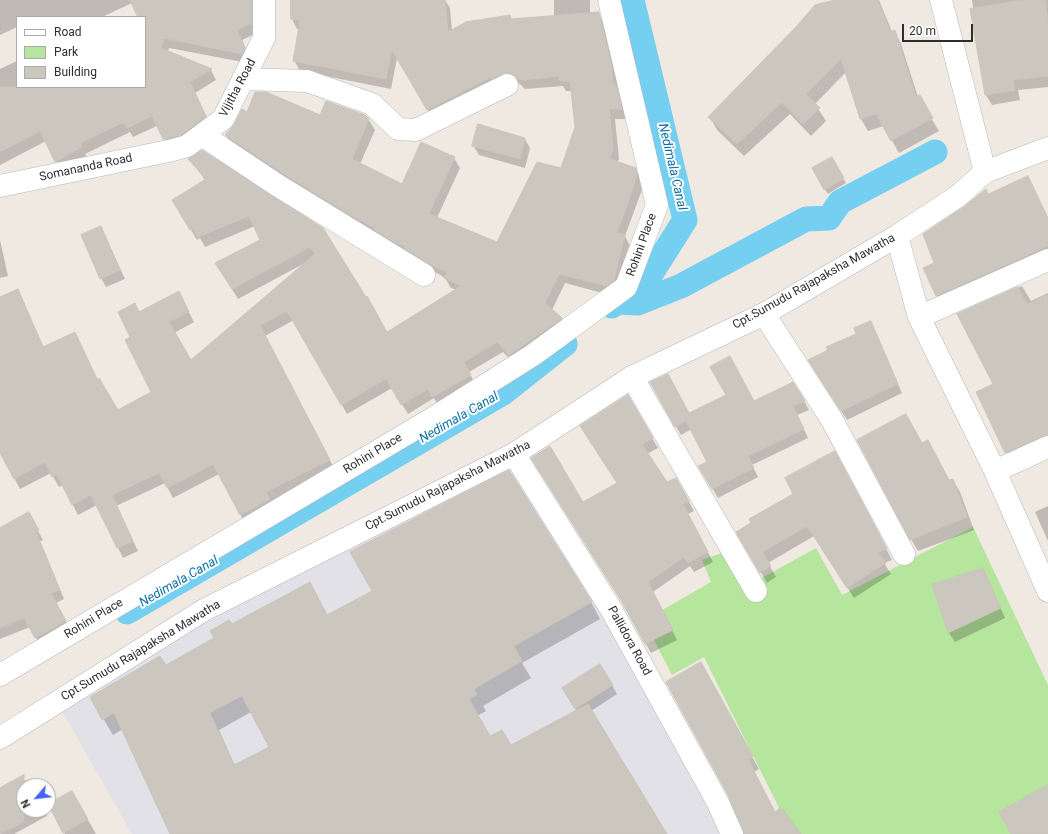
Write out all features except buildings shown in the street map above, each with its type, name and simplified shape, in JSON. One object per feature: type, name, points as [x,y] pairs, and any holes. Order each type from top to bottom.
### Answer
[{"type":"street","name":"Vijitha Road","points":[[173,150],[187,146],[223,119],[264,38],[264,0]]},
{"type":"street","name":"Rohini Place","points":[[0,675],[430,420],[533,355],[626,287],[657,205],[609,0]]},
{"type":"street","points":[[941,0],[985,172],[1048,148]]},
{"type":"street","points":[[243,79],[308,81],[372,104],[398,129],[416,130],[507,85]]},
{"type":"street","points":[[202,135],[277,185],[424,275]]},
{"type":"street","name":"Somananda Road","points":[[0,186],[173,150]]},
{"type":"street","name":"Cpt.Sumudu Rajapaksha Mawatha","points":[[0,738],[204,610],[514,454],[632,377],[764,314],[897,236],[958,196],[985,172]]},
{"type":"street","points":[[897,236],[919,317],[995,471],[1048,591]]},
{"type":"street","points":[[919,317],[1048,260]]},
{"type":"street","points":[[764,314],[832,420],[904,554]]},
{"type":"street","points":[[632,377],[756,591]]},
{"type":"street","points":[[995,471],[1048,447]]},
{"type":"street","name":"Pallidora Road","points":[[514,454],[611,608],[716,801],[732,834]]},
{"type":"shaded area","points":[[514,454],[732,834],[132,834],[57,702]]},
{"type":"green space","points":[[973,527],[1048,685],[1048,834],[792,834],[704,657],[672,675],[654,640],[659,612],[711,582],[702,560],[727,551],[749,585],[816,548],[842,595]]},
{"type":"waterway","name":"Nedimala Canal","points":[[612,306],[649,277],[685,220],[632,0]]},
{"type":"waterway","points":[[617,302],[638,303],[681,286],[806,219],[829,218],[840,202],[935,152]]},
{"type":"waterway","name":"Nedimala Canal","points":[[127,612],[503,393],[565,344]]}]
